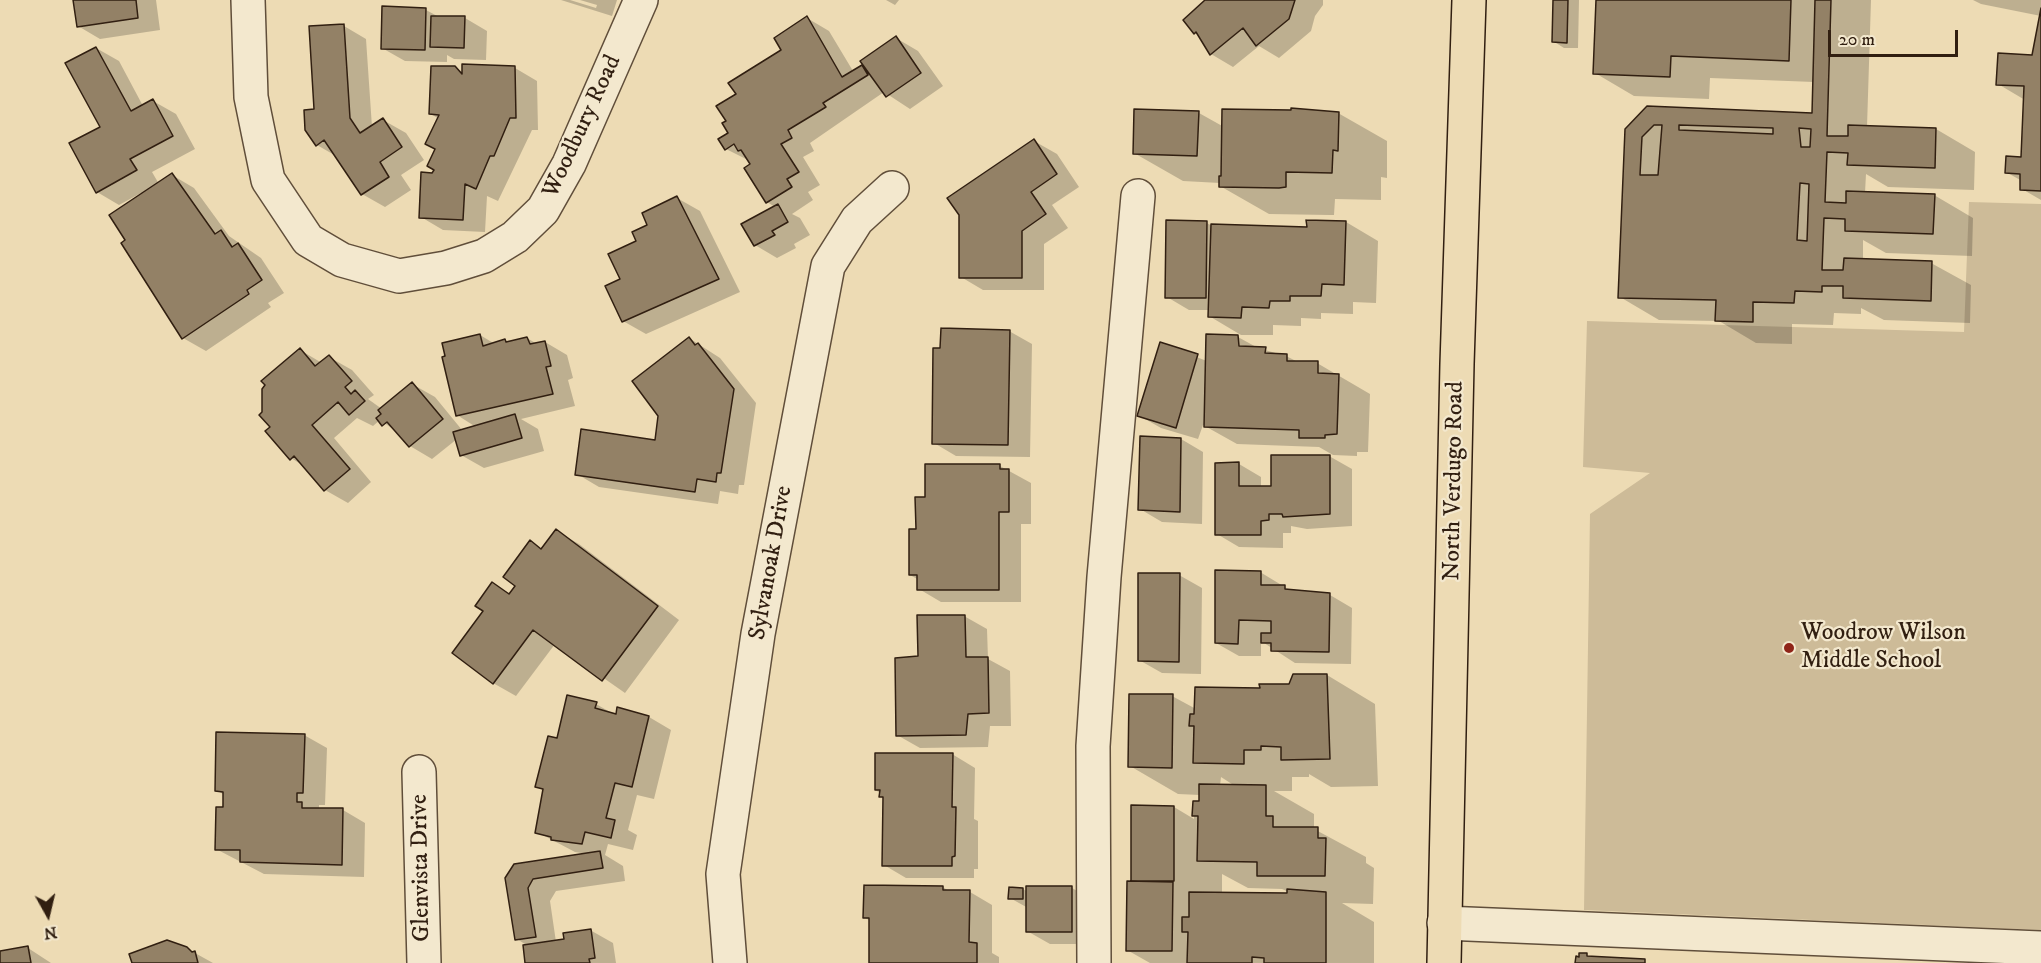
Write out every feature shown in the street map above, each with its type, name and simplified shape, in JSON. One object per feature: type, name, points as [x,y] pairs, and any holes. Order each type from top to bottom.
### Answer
[{"type":"main road","name":"North Verdugo Road","points":[[1444,963],[1457,364],[1469,0]]},
{"type":"street","name":"Woodbury Road","points":[[248,0],[251,97],[268,180],[308,240],[342,260],[399,276],[446,268],[484,256],[515,237],[543,210],[569,164],[641,0]]},
{"type":"street","name":"Sylvanoak Drive","points":[[730,963],[723,874],[758,634],[828,266],[857,220],[891,188]]},
{"type":"street","points":[[1094,963],[1093,746],[1104,577],[1138,196]]},
{"type":"street","name":"Glenvista Drive","points":[[419,772],[424,963]]},
{"type":"street","points":[[1444,923],[1793,951],[2041,948]]},
{"type":"shaded area","name":"Woodrow Wilson Middle School","points":[[1969,202],[2041,204],[2041,930],[1584,910],[1590,514],[1650,473],[1583,467],[1587,321],[1964,332]]},
{"type":"building","points":[[73,0],[136,0],[138,18],[77,27]]},
{"type":"building","points":[[1205,0],[1295,0],[1289,19],[1256,46],[1243,28],[1210,55],[1196,32],[1194,34],[1183,20]]},
{"type":"building","points":[[1553,0],[1568,0],[1567,43],[1552,42]]},
{"type":"building","points":[[1596,0],[1791,0],[1789,61],[1671,56],[1670,77],[1593,74]]},
{"type":"building","points":[[1815,0],[1831,0],[1827,136],[1848,136],[1848,125],[1936,128],[1935,168],[1847,165],[1848,153],[1827,152],[1825,202],[1846,203],[1846,191],[1935,194],[1933,234],[1845,231],[1845,219],[1824,218],[1822,270],[1843,270],[1844,258],[1932,261],[1931,301],[1843,298],[1843,286],[1822,286],[1822,292],[1795,291],[1794,303],[1753,302],[1753,322],[1715,321],[1716,300],[1618,298],[1625,129],[1647,106],[1812,113]],"holes":[[[1654,125],[1662,125],[1658,175],[1640,175],[1642,137]],[[1679,125],[1773,128],[1773,134],[1679,130]],[[1799,128],[1811,129],[1810,147],[1801,147]],[[1800,183],[1809,184],[1807,241],[1797,240]]]},
{"type":"building","points":[[382,6],[426,8],[425,50],[381,49]]},
{"type":"building","points":[[2041,8],[2041,191],[2020,190],[2020,174],[2005,173],[2006,156],[2021,157],[2024,86],[1996,85],[1998,53],[2032,55]]},
{"type":"building","points":[[431,16],[465,16],[464,48],[430,47]]},
{"type":"building","points":[[807,16],[842,77],[862,65],[868,75],[823,103],[826,107],[788,130],[792,138],[781,144],[799,172],[787,179],[792,187],[766,203],[744,168],[750,164],[741,150],[738,151],[734,144],[725,150],[718,139],[728,133],[722,123],[726,121],[716,106],[736,94],[728,83],[781,50],[774,38]]},
{"type":"building","points":[[344,24],[350,118],[360,133],[383,118],[402,147],[380,162],[389,177],[361,195],[324,140],[316,146],[305,130],[304,110],[314,109],[309,26]]},
{"type":"building","points":[[896,36],[921,73],[886,97],[860,61]]},
{"type":"building","points":[[96,47],[131,111],[153,99],[173,136],[130,159],[137,170],[96,193],[69,143],[100,127],[65,63]]},
{"type":"building","points":[[462,64],[515,66],[516,118],[510,118],[494,156],[490,156],[476,189],[465,184],[463,220],[419,218],[421,172],[432,173],[434,170],[427,166],[435,149],[425,144],[439,115],[429,114],[431,66],[455,66],[462,74]]},
{"type":"building","points":[[1291,108],[1339,112],[1338,151],[1333,150],[1332,173],[1286,172],[1286,187],[1279,188],[1219,187],[1222,109],[1291,110]]},
{"type":"building","points":[[1134,109],[1199,111],[1197,156],[1133,154]]},
{"type":"building","points":[[1034,139],[1057,174],[1031,192],[1046,214],[1022,231],[1022,278],[959,278],[959,215],[947,198]]},
{"type":"building","points":[[172,173],[215,234],[221,230],[232,247],[238,243],[262,280],[247,290],[249,294],[182,339],[121,243],[125,240],[109,215]]},
{"type":"building","points":[[677,196],[719,279],[622,322],[605,286],[620,279],[608,254],[636,241],[632,232],[647,225],[642,213]]},
{"type":"building","points":[[778,204],[788,222],[772,231],[775,235],[754,246],[741,224]]},
{"type":"building","points":[[1166,220],[1207,221],[1206,298],[1165,298]]},
{"type":"building","points":[[1306,220],[1346,221],[1344,285],[1322,284],[1321,296],[1290,296],[1290,301],[1270,301],[1269,308],[1242,307],[1241,318],[1208,317],[1211,224],[1307,227]]},
{"type":"building","points":[[941,328],[1010,330],[1008,445],[932,444],[933,348],[940,348]]},
{"type":"building","points":[[480,334],[483,346],[505,339],[506,342],[527,337],[530,344],[545,341],[551,366],[546,367],[553,394],[456,416],[442,357],[445,356],[442,343]]},
{"type":"building","points":[[1206,334],[1238,335],[1239,346],[1266,347],[1265,353],[1287,354],[1287,361],[1318,361],[1318,373],[1339,374],[1337,434],[1325,435],[1325,438],[1299,438],[1299,430],[1204,427]]},
{"type":"building","points":[[689,337],[695,345],[698,343],[734,389],[721,473],[717,473],[716,482],[697,479],[695,492],[575,475],[581,429],[655,440],[658,416],[632,381]]},
{"type":"building","points":[[1160,342],[1198,354],[1176,428],[1137,416]]},
{"type":"building","points":[[300,348],[315,366],[329,355],[352,381],[345,387],[351,394],[355,390],[365,401],[349,415],[338,402],[312,425],[350,469],[324,491],[294,456],[290,460],[265,431],[270,427],[259,415],[262,412],[262,389],[265,385],[261,381]]},
{"type":"building","points":[[412,382],[443,419],[409,447],[387,422],[382,426],[376,418],[381,414],[378,410]]},
{"type":"building","points":[[515,414],[522,438],[460,456],[453,432]]},
{"type":"building","points":[[1140,436],[1181,438],[1180,512],[1138,510]]},
{"type":"building","points":[[1271,455],[1330,455],[1330,514],[1283,517],[1282,514],[1269,514],[1269,520],[1261,521],[1261,535],[1215,535],[1215,463],[1239,462],[1239,486],[1271,486]]},
{"type":"building","points":[[925,464],[1000,464],[1000,469],[1009,469],[1009,512],[999,512],[999,590],[917,590],[917,575],[909,575],[909,529],[916,529],[915,497],[925,497]]},
{"type":"building","points":[[556,529],[658,606],[602,681],[533,630],[493,684],[452,653],[483,611],[475,606],[492,582],[509,594],[515,586],[503,577],[530,540],[541,549]]},
{"type":"building","points":[[1215,570],[1261,571],[1261,585],[1285,585],[1285,589],[1330,593],[1329,652],[1271,651],[1271,643],[1261,643],[1261,633],[1271,633],[1271,621],[1239,620],[1238,644],[1215,643]]},
{"type":"building","points":[[1138,573],[1180,573],[1179,662],[1138,661]]},
{"type":"building","points":[[917,615],[965,615],[966,657],[988,657],[989,713],[968,714],[966,735],[896,736],[895,658],[918,656]]},
{"type":"building","points":[[1293,674],[1327,674],[1330,759],[1281,760],[1281,747],[1261,746],[1261,750],[1244,750],[1244,764],[1193,763],[1194,726],[1189,726],[1190,714],[1194,714],[1195,687],[1260,688],[1259,684],[1289,684]]},
{"type":"building","points":[[1129,694],[1173,694],[1172,768],[1128,767]]},
{"type":"building","points":[[567,695],[597,702],[595,708],[616,714],[617,707],[649,716],[632,787],[615,783],[606,818],[615,820],[611,838],[585,832],[582,844],[551,840],[551,837],[535,833],[543,789],[535,787],[548,736],[557,738]]},
{"type":"building","points":[[216,732],[305,734],[303,793],[297,793],[297,802],[302,802],[302,808],[343,808],[342,865],[240,862],[240,850],[215,850],[216,807],[223,807],[223,792],[215,791]]},
{"type":"building","points":[[875,753],[953,753],[952,807],[956,807],[955,856],[952,857],[952,866],[882,866],[883,797],[879,797],[880,790],[875,790]]},
{"type":"building","points":[[1199,784],[1266,785],[1266,816],[1273,816],[1273,827],[1318,827],[1318,838],[1326,838],[1325,876],[1257,876],[1257,862],[1197,861],[1198,816],[1192,816],[1193,801],[1199,801]]},
{"type":"building","points":[[1131,805],[1174,806],[1174,881],[1131,881]]},
{"type":"building","points":[[600,851],[603,868],[533,879],[528,888],[536,937],[515,940],[505,878],[514,864]]},
{"type":"building","points":[[1127,881],[1173,882],[1172,951],[1126,951]]},
{"type":"building","points":[[864,885],[943,886],[943,890],[970,890],[969,942],[977,943],[977,963],[869,963],[869,918],[863,918]]},
{"type":"building","points":[[1026,886],[1072,886],[1072,932],[1026,932]]},
{"type":"building","points":[[1009,887],[1023,888],[1023,899],[1008,899]]},
{"type":"building","points":[[1287,889],[1326,892],[1326,963],[1264,963],[1264,958],[1252,957],[1252,963],[1187,963],[1188,932],[1182,932],[1182,917],[1189,917],[1189,892],[1287,893]]},
{"type":"building","points":[[591,929],[595,958],[589,959],[590,963],[525,963],[523,945],[564,939],[563,933]]},
{"type":"building","points":[[167,940],[187,947],[192,952],[195,951],[198,963],[132,963],[129,954]]},
{"type":"building","points":[[28,946],[31,963],[0,963],[0,951]]},
{"type":"building","points":[[1579,953],[1587,953],[1587,956],[1645,959],[1645,963],[1575,963]]},
{"type":"place","name":"Woodrow Wilson Middle School","points":[[1789,648]]}]
